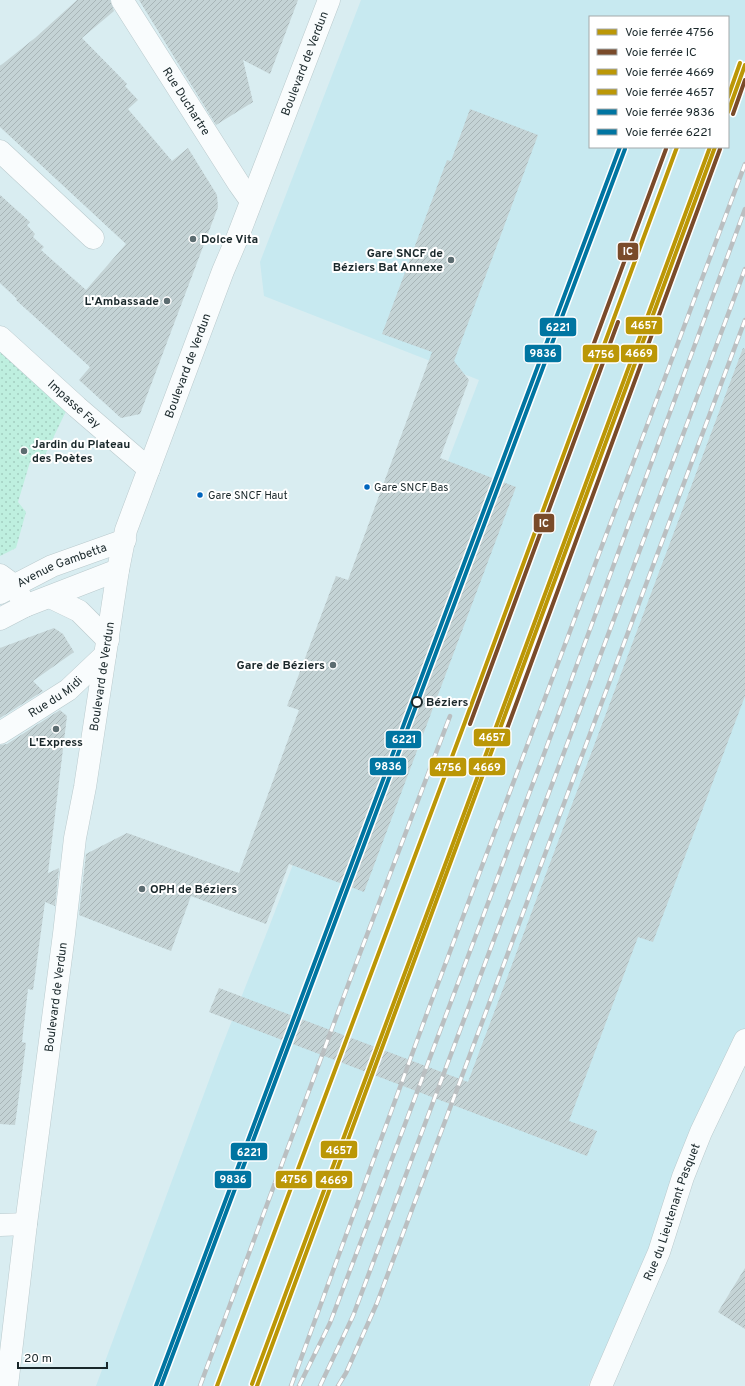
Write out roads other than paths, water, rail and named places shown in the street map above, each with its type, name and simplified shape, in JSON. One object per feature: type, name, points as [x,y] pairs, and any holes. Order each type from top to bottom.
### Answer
[{"type":"main road","name":"Rue Duchartre","points":[[122,0],[251,201]]},
{"type":"main road","name":"Boulevard de Verdun","points":[[7,1386],[75,838],[85,787],[118,570],[126,530],[223,271],[329,0]]},
{"type":"main road","points":[[0,151],[93,238]]},
{"type":"main road","name":"Impasse Fay","points":[[0,337],[76,407],[150,469]]},
{"type":"main road","name":"Avenue Gambetta","points":[[5,584],[125,540]]},
{"type":"main road","name":"Avenue Gambetta","points":[[0,619],[25,606],[118,570]]},
{"type":"main road","points":[[5,584],[25,606]]},
{"type":"main road","name":"Avenue Gambetta","points":[[50,597],[79,611],[107,648]]},
{"type":"main road","name":"Rue du Midi","points":[[0,733],[68,690],[107,648]]},
{"type":"main road","name":"Rue du Lieutenant Pasquet","points":[[600,1386],[659,1252],[683,1177],[693,1152],[745,1040]]},
{"type":"main road","points":[[0,1225],[26,1224]]},
{"type":"railway","points":[[291,1386],[430,1005],[745,164]]},
{"type":"railway","points":[[299,1386],[330,1323],[363,1236],[544,754],[745,209]]},
{"type":"railway","points":[[320,1386],[353,1316],[745,269]]},
{"type":"railway","points":[[338,1386],[346,1373],[377,1303],[745,320]]},
{"type":"railway","points":[[200,1386],[351,977],[450,716]]},
{"type":"rail line","name":"4657","points":[[729,94],[740,63]]},
{"type":"rail line","name":"4669","points":[[729,109],[745,65]]},
{"type":"rail line","name":"IC","points":[[733,114],[745,80]]},
{"type":"rail line","name":"9836","points":[[156,1386],[620,148]]},
{"type":"rail line","name":"4756","points":[[217,1386],[465,722],[677,148]]},
{"type":"rail line","name":"4657","points":[[252,1384],[710,148]]},
{"type":"rail line","name":"4669","points":[[257,1386],[715,148]]},
{"type":"rail line","name":"6221","points":[[161,1386],[625,149]]},
{"type":"rail line","name":"IC","points":[[590,354],[666,149]]},
{"type":"rail line","name":"IC","points":[[504,737],[720,149]]},
{"type":"rail line","name":"IC","points":[[470,724],[618,322]]},
{"type":"place","name":"Dolce Vita","points":[[193,239]]},
{"type":"place","name":"Gare SNCF de Béziers Bat Annexe","points":[[451,260]]},
{"type":"place","name":"L'Ambassade","points":[[167,301]]},
{"type":"place","name":"Jardin du Plateau des Poètes","points":[[24,451]]},
{"type":"place","name":"Gare SNCF Bas","points":[[367,487]]},
{"type":"place","name":"Gare SNCF Haut","points":[[200,495]]},
{"type":"place","name":"Gare de Béziers","points":[[333,665]]},
{"type":"place","name":"Béziers","points":[[417,702]]},
{"type":"place","name":"L'Express","points":[[56,729]]},
{"type":"place","name":"OPH de Béziers","points":[[142,889]]}]
